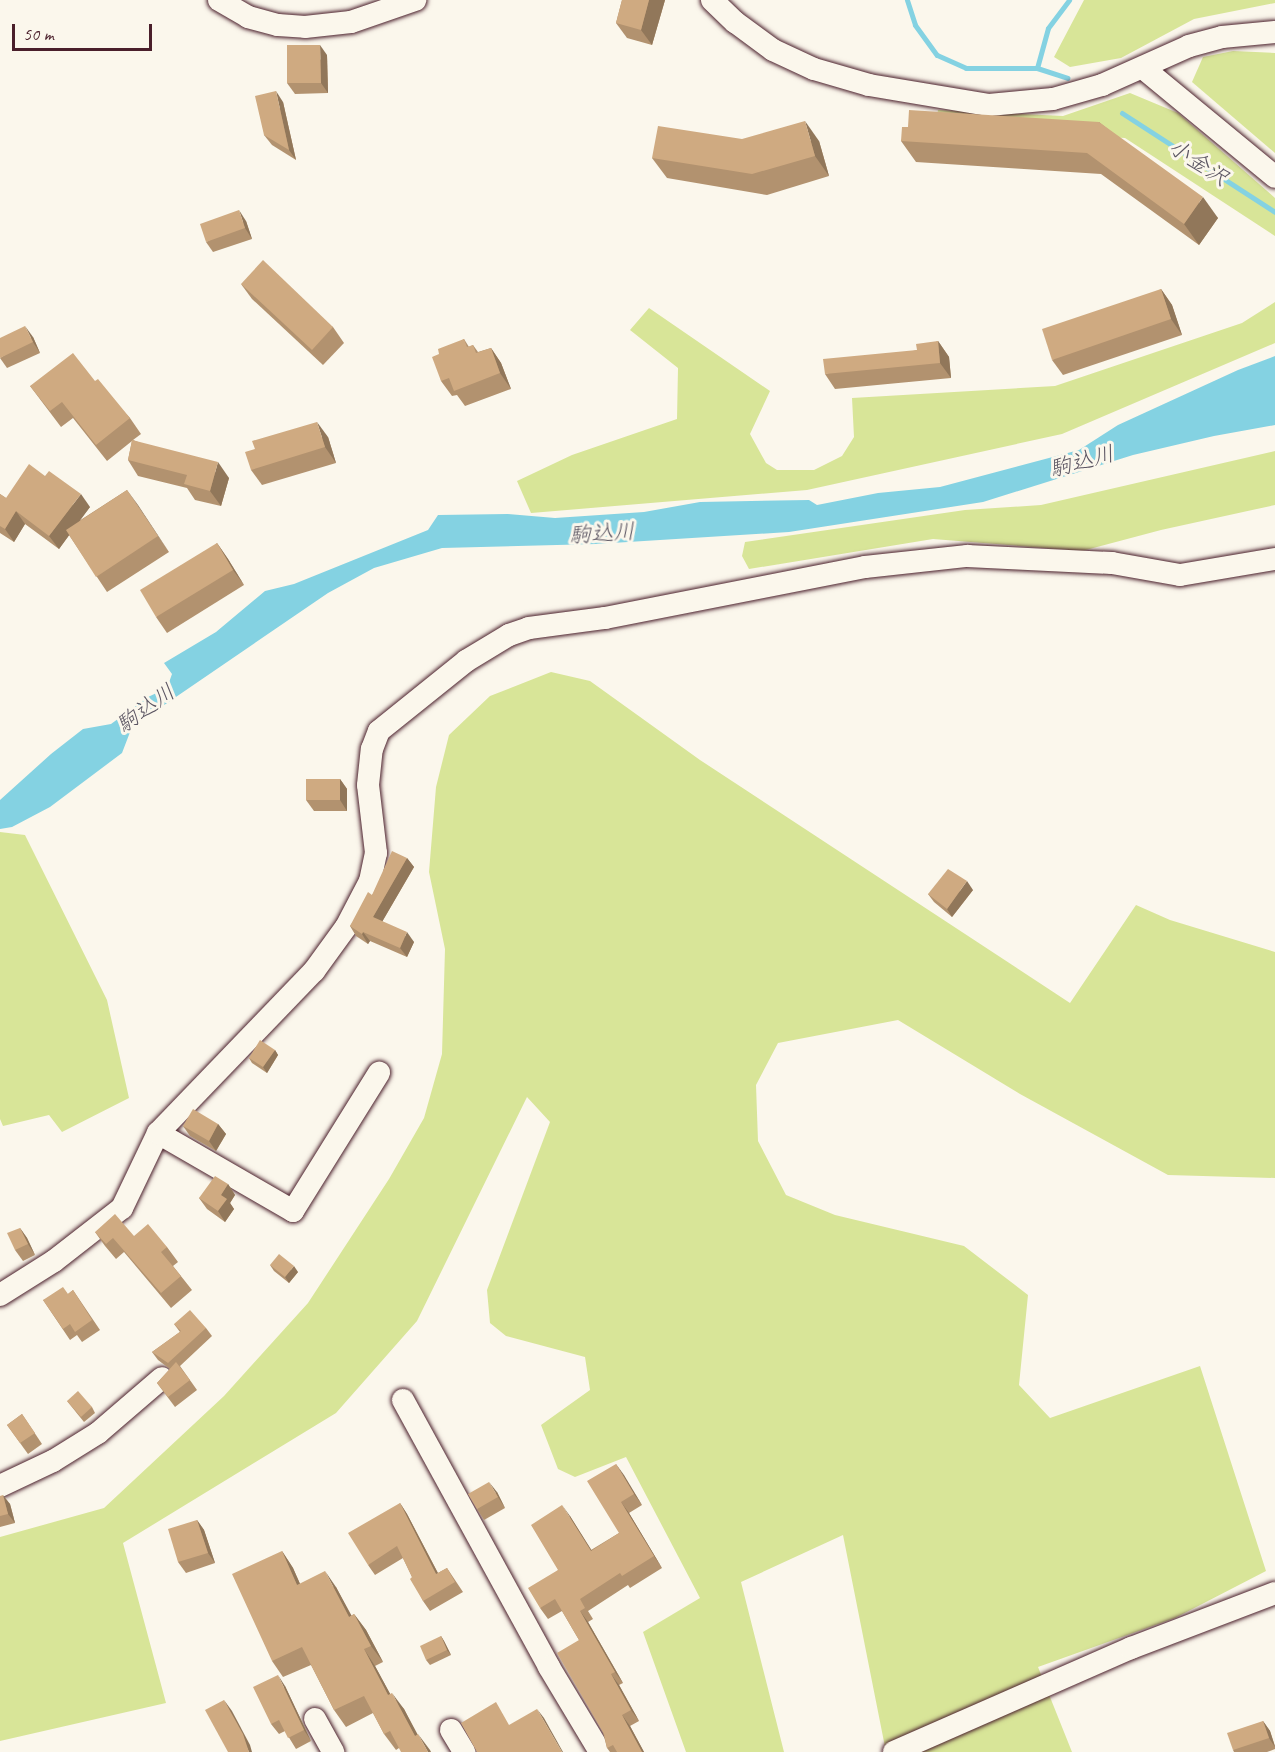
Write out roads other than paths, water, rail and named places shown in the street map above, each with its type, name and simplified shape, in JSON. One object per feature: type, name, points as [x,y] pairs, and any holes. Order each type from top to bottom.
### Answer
[{"type":"street","points":[[219,0],[248,18],[278,26],[305,27],[351,22],[415,0]]},
{"type":"street","points":[[712,0],[735,22],[773,50],[814,69],[869,85],[989,105],[1053,99],[1102,85],[1189,46],[1222,37],[1275,32]]},
{"type":"street","points":[[1143,68],[1275,177]]},
{"type":"street","points":[[0,1295],[54,1261],[122,1208],[158,1133],[314,971],[346,927],[370,881],[376,853],[368,785],[372,749],[379,731],[466,662],[508,635],[529,628],[605,618],[865,567],[967,556],[1112,563],[1180,575],[1275,559]]},
{"type":"street","points":[[158,1133],[293,1211],[379,1073]]},
{"type":"street","points":[[0,1486],[52,1461],[98,1433],[162,1378]]},
{"type":"street","points":[[403,1400],[549,1667],[600,1752]]},
{"type":"street","points":[[894,1752],[1131,1648],[1275,1593]]},
{"type":"street","points":[[315,1719],[333,1752]]},
{"type":"street","points":[[451,1730],[464,1752]]},
{"type":"water","name":"駒込川","points":[[1275,356],[1275,425],[1214,436],[1133,455],[983,502],[789,532],[596,544],[442,548],[374,568],[328,593],[132,727],[122,753],[50,807],[12,827],[0,829],[0,800],[51,754],[83,729],[111,724],[148,697],[167,688],[172,674],[164,663],[216,632],[265,591],[294,584],[428,530],[438,515],[508,514],[555,518],[644,512],[700,502],[809,500],[817,505],[878,493],[940,487],[1079,450],[1118,425],[1238,370]]},
{"type":"waterway","points":[[907,0],[915,25],[937,55],[966,68],[1037,68],[1067,78]]},
{"type":"waterway","name":"小金沢","points":[[1037,68],[1048,28],[1069,0]]},
{"type":"waterway","name":"小金沢","points":[[1122,113],[1275,212]]}]
